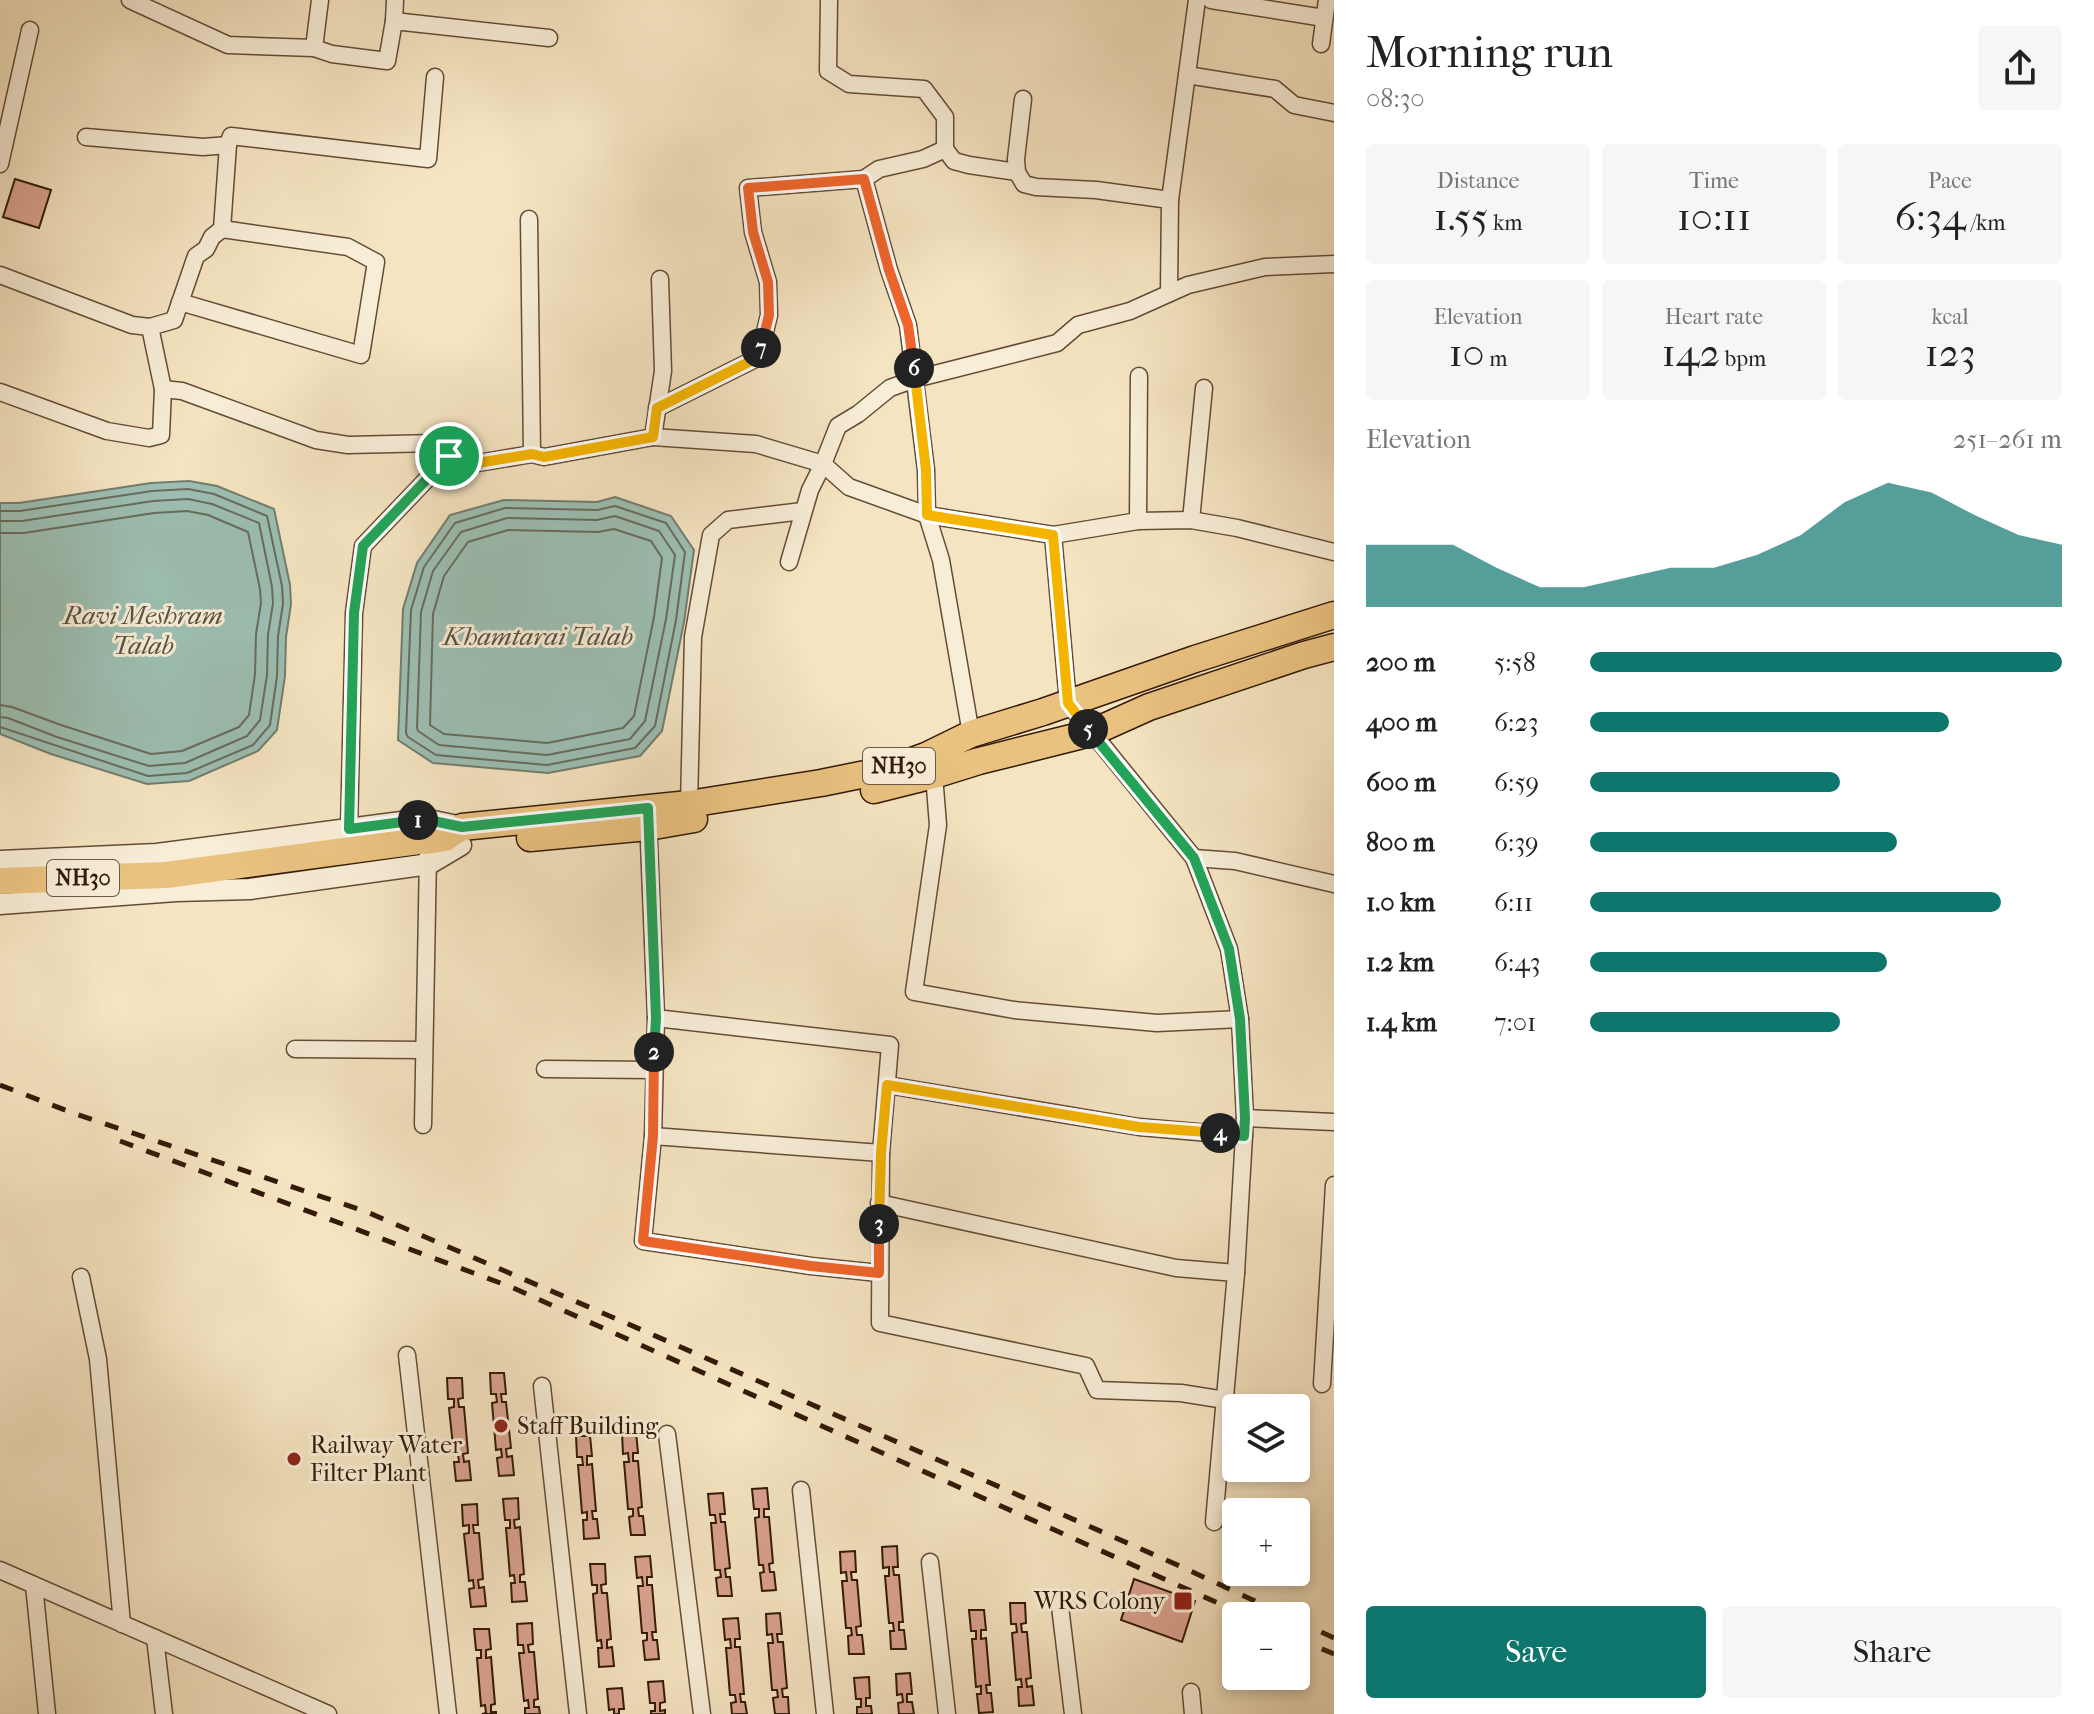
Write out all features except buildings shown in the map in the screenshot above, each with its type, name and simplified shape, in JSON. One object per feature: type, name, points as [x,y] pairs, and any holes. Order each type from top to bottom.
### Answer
[{"type":"main road","name":"NH30","points":[[0,881],[166,875],[441,839],[873,790],[930,766],[971,734],[1334,615]]},
{"type":"main road","name":"NH30","points":[[648,817],[689,804],[890,769],[979,761],[1091,733],[1149,707],[1334,647]]},
{"type":"street","points":[[130,0],[228,45],[314,48],[332,54],[387,61],[395,0]]},
{"type":"street","points":[[314,48],[320,0]]},
{"type":"street","points":[[829,0],[828,71],[849,84],[924,89],[945,117],[945,149],[954,161],[1017,172]]},
{"type":"street","points":[[1169,292],[1170,200],[1197,0]]},
{"type":"street","points":[[1211,0],[1258,4],[1324,18]]},
{"type":"street","points":[[1321,44],[1327,0]]},
{"type":"street","points":[[394,21],[549,38]]},
{"type":"street","points":[[0,164],[30,30]]},
{"type":"street","points":[[1187,75],[1275,89],[1294,105],[1334,113]]},
{"type":"street","points":[[222,229],[231,136],[428,159],[435,77]]},
{"type":"street","points":[[1023,99],[1016,159],[1017,172],[1024,184],[1170,200]]},
{"type":"street","points":[[86,137],[203,147],[228,145]]},
{"type":"street","points":[[657,408],[759,357],[769,315],[768,282],[753,232],[748,188],[864,179],[879,169],[923,159],[945,149]]},
{"type":"street","points":[[864,179],[908,325],[926,470],[927,515],[941,560],[971,734]]},
{"type":"street","points":[[529,219],[532,454]]},
{"type":"street","points":[[0,275],[132,325],[150,327],[174,320],[180,302],[196,256],[222,229],[348,247],[376,262],[361,355],[180,302]]},
{"type":"street","points":[[789,562],[810,490],[838,426],[890,388],[1057,343],[1078,325],[1130,311],[1188,285],[1265,267],[1334,264]]},
{"type":"street","points":[[653,437],[663,371],[660,279]]},
{"type":"street","points":[[0,392],[107,431],[149,438],[161,435],[163,389],[150,327]]},
{"type":"street","points":[[1138,521],[1139,376]]},
{"type":"street","points":[[1191,520],[1204,388]]},
{"type":"street","points":[[163,389],[182,391],[316,440],[348,445],[436,443],[460,466],[532,454],[544,457],[653,437],[756,444],[823,464],[849,487],[927,515],[1053,535],[1138,521],[1191,520],[1334,552]]},
{"type":"street","points":[[349,829],[354,613],[363,546],[449,456]]},
{"type":"street","points":[[689,804],[693,637],[711,535],[728,520],[803,511]]},
{"type":"street","points":[[1053,535],[1068,703],[1194,858],[1229,949],[1240,1019],[1245,1118],[1226,1394]]},
{"type":"street","points":[[930,766],[938,825],[914,992],[1014,1010],[1157,1023],[1240,1019]]},
{"type":"street","points":[[648,817],[656,1018],[653,1136],[643,1241],[879,1273]]},
{"type":"street","points":[[0,861],[157,854],[349,829],[441,839]]},
{"type":"street","points":[[0,904],[176,891],[250,889],[441,839]]},
{"type":"street","points":[[423,1125],[424,1050],[441,839]]},
{"type":"street","points":[[1194,858],[1235,861],[1334,884]]},
{"type":"street","points":[[656,1018],[890,1045],[879,1203],[880,1323],[1086,1366],[1097,1390],[1181,1393],[1222,1400]]},
{"type":"street","points":[[295,1049],[424,1050]]},
{"type":"street","points":[[545,1069],[653,1070]]},
{"type":"street","points":[[887,1085],[1139,1127],[1244,1136]]},
{"type":"street","points":[[1245,1118],[1334,1122]]},
{"type":"street","points":[[653,1136],[881,1153]]},
{"type":"street","points":[[1322,1384],[1334,1185]]},
{"type":"street","points":[[879,1203],[1176,1268],[1236,1273]]},
{"type":"street","points":[[81,1277],[98,1359],[122,1624]]},
{"type":"street","points":[[407,1355],[448,1714]]},
{"type":"street","points":[[542,1386],[578,1714]]},
{"type":"street","points":[[1214,1522],[1222,1433]]},
{"type":"street","points":[[667,1434],[702,1714]]},
{"type":"street","points":[[801,1490],[825,1714]]},
{"type":"street","points":[[930,1562],[947,1714]]},
{"type":"street","points":[[0,1570],[328,1714]]},
{"type":"street","points":[[34,1585],[47,1714]]},
{"type":"street","points":[[1059,1598],[1073,1714]]},
{"type":"street","points":[[155,1638],[164,1714]]},
{"type":"street","points":[[1191,1692],[1193,1714]]},
{"type":"water","name":"Ravi Meshram Talab","points":[[189,481],[217,486],[274,509],[291,604],[277,730],[258,751],[189,781],[147,784],[51,754],[0,734],[0,503],[19,503],[151,483]]},
{"type":"water","name":"Khamtarai Talab","points":[[615,497],[671,516],[694,550],[684,622],[662,731],[640,756],[548,773],[433,763],[398,740],[403,609],[417,563],[450,515],[504,500],[597,502]]},
{"type":"railway","points":[[0,1085],[73,1113],[367,1212],[1257,1602]]},
{"type":"railway","points":[[120,1141],[511,1287],[1222,1605]]},
{"type":"railway","points":[[1310,1627],[1334,1638]]},
{"type":"railway","points":[[1310,1644],[1334,1654]]},
{"type":"place","name":"Staff Building","points":[[501,1426]]},
{"type":"place","name":"Railway Water Filter Plant","points":[[294,1459]]},
{"type":"place","name":"WRS Colony","points":[[1183,1601]]},
{"type":"route","points":[[864,179],[913,350],[926,470],[927,515],[1053,535],[1068,703],[1194,858],[1229,949],[1240,1019],[1244,1136],[1139,1127],[887,1085],[881,1153],[879,1273],[643,1241],[653,1136],[656,1018],[648,808],[462,827],[424,819],[349,829],[354,613],[363,546],[449,456],[460,466],[532,454],[544,457],[653,437],[657,408],[759,357],[769,315],[768,282],[753,232],[748,188],[864,179]]}]
